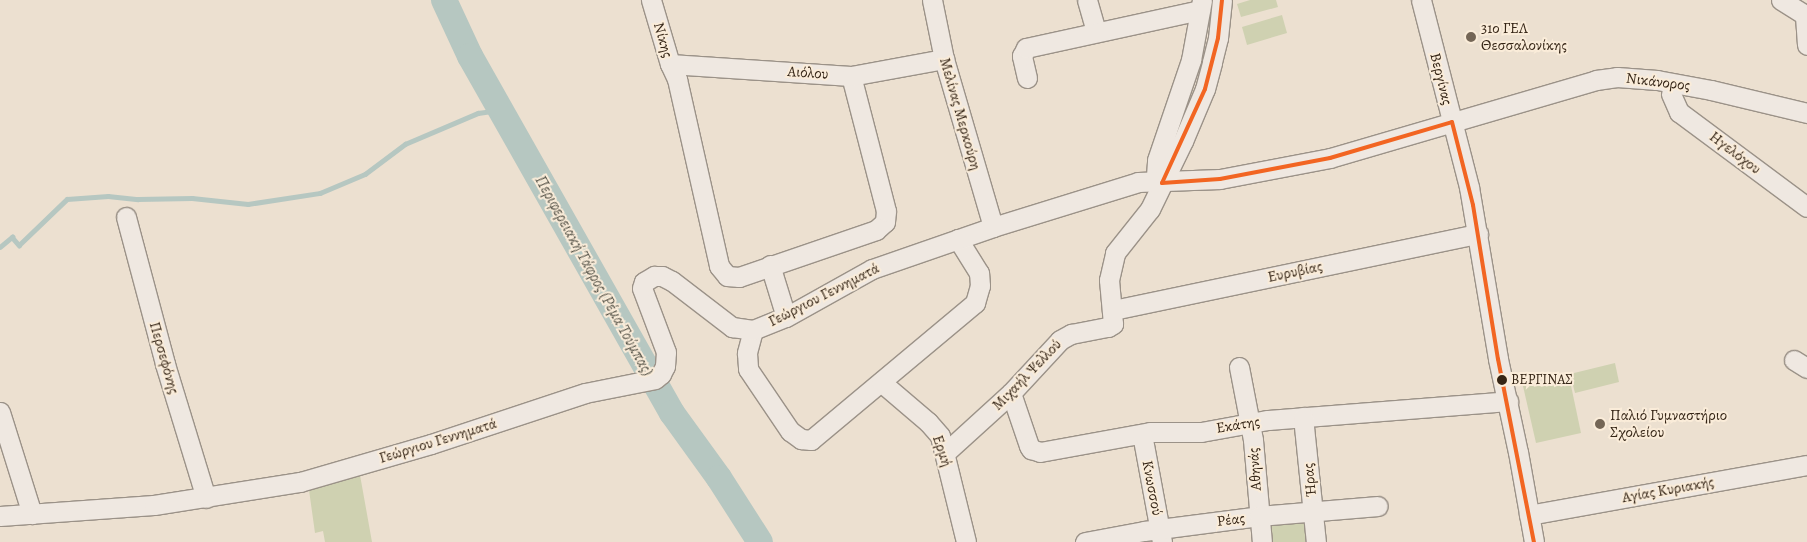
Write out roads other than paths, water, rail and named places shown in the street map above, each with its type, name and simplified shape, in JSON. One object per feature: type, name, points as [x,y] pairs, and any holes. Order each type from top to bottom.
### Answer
[{"type":"street","name":"Νίκης","points":[[651,0],[673,72],[721,270],[727,276],[735,278],[770,265]]},
{"type":"street","name":"Μελίνας Μερκούρη","points":[[932,0],[944,58],[993,227]]},
{"type":"street","points":[[1087,0],[1096,32]]},
{"type":"street","points":[[1113,310],[1109,280],[1115,253],[1150,209],[1183,141],[1205,89],[1218,38],[1222,0]]},
{"type":"street","name":"Βεργίνας","points":[[1421,0],[1466,173],[1478,234],[1496,350],[1508,401],[1534,542]]},
{"type":"street","points":[[1780,0],[1806,16],[1807,45]]},
{"type":"street","points":[[1026,78],[1022,60],[1023,52],[1026,48],[1201,5],[1191,60],[1157,160],[1156,176],[1162,183]]},
{"type":"street","name":"Αιόλου","points":[[673,72],[851,76],[944,58]]},
{"type":"street","points":[[786,317],[770,265],[876,230],[885,222],[886,211],[851,76]]},
{"type":"street","name":"Νικάνορος","points":[[1452,122],[1596,80],[1617,77],[1684,84],[1807,113]]},
{"type":"street","name":"Ηγελόχου","points":[[1671,94],[1680,112],[1807,207]]},
{"type":"street","name":"Γεώργιου Γεννηματά","points":[[0,516],[206,498],[300,482],[432,444],[585,393],[633,385],[655,379],[661,374],[665,366],[666,352],[642,288],[644,282],[654,276],[662,276],[672,281],[732,327],[753,330],[786,317],[872,269],[993,227],[1138,182],[1162,183],[1220,179],[1330,158],[1452,122]]},
{"type":"street","name":"Περσεφόνης","points":[[126,217],[165,364],[206,498]]},
{"type":"street","name":"Ευρυβίας","points":[[1113,310],[1478,234]]},
{"type":"street","points":[[753,330],[747,353],[748,369],[790,431],[806,441],[815,438],[972,307],[978,298],[979,274],[958,239]]},
{"type":"street","name":"Μιχαήλ Ψελλού","points":[[945,452],[1011,393],[1063,338],[1071,334],[1112,325],[1114,320],[1113,310]]},
{"type":"street","name":"Αθηνάς","points":[[1239,367],[1253,440],[1262,542]]},
{"type":"street","name":"Ερμή","points":[[881,382],[932,426],[942,440],[966,542]]},
{"type":"street","name":"Εκάτης","points":[[1011,393],[1030,446],[1036,452],[1142,434],[1201,432],[1250,423],[1303,417],[1508,401]]},
{"type":"street","points":[[0,412],[32,514]]},
{"type":"street","name":"Ήρας","points":[[1303,417],[1316,542]]},
{"type":"street","name":"Κνωσσού","points":[[1142,434],[1161,536]]},
{"type":"street","name":"Αγίας Κυριακής","points":[[1529,515],[1807,465]]},
{"type":"street","name":"Ρέας","points":[[1086,542],[1161,536],[1259,516],[1378,506]]},
{"type":"waterway","name":"Περιφερειακή Τάφρος (Ρέμα Τούμπας)","points":[[444,0],[470,56],[672,413],[719,478],[760,542]]},
{"type":"waterway","points":[[0,247],[12,237],[19,245],[67,199],[108,196],[138,199],[192,198],[248,204],[320,193],[365,174],[405,144],[478,113],[500,110]]},
{"type":"place","name":"31ο ΓΕΛ Θεσσαλονίκης","points":[[1471,37]]},
{"type":"place","name":"ΒΕΡΓΙΝΑΣ","points":[[1502,380]]},
{"type":"place","name":"Παλιό Γυμναστήριο Σχολείου","points":[[1600,424]]}]
